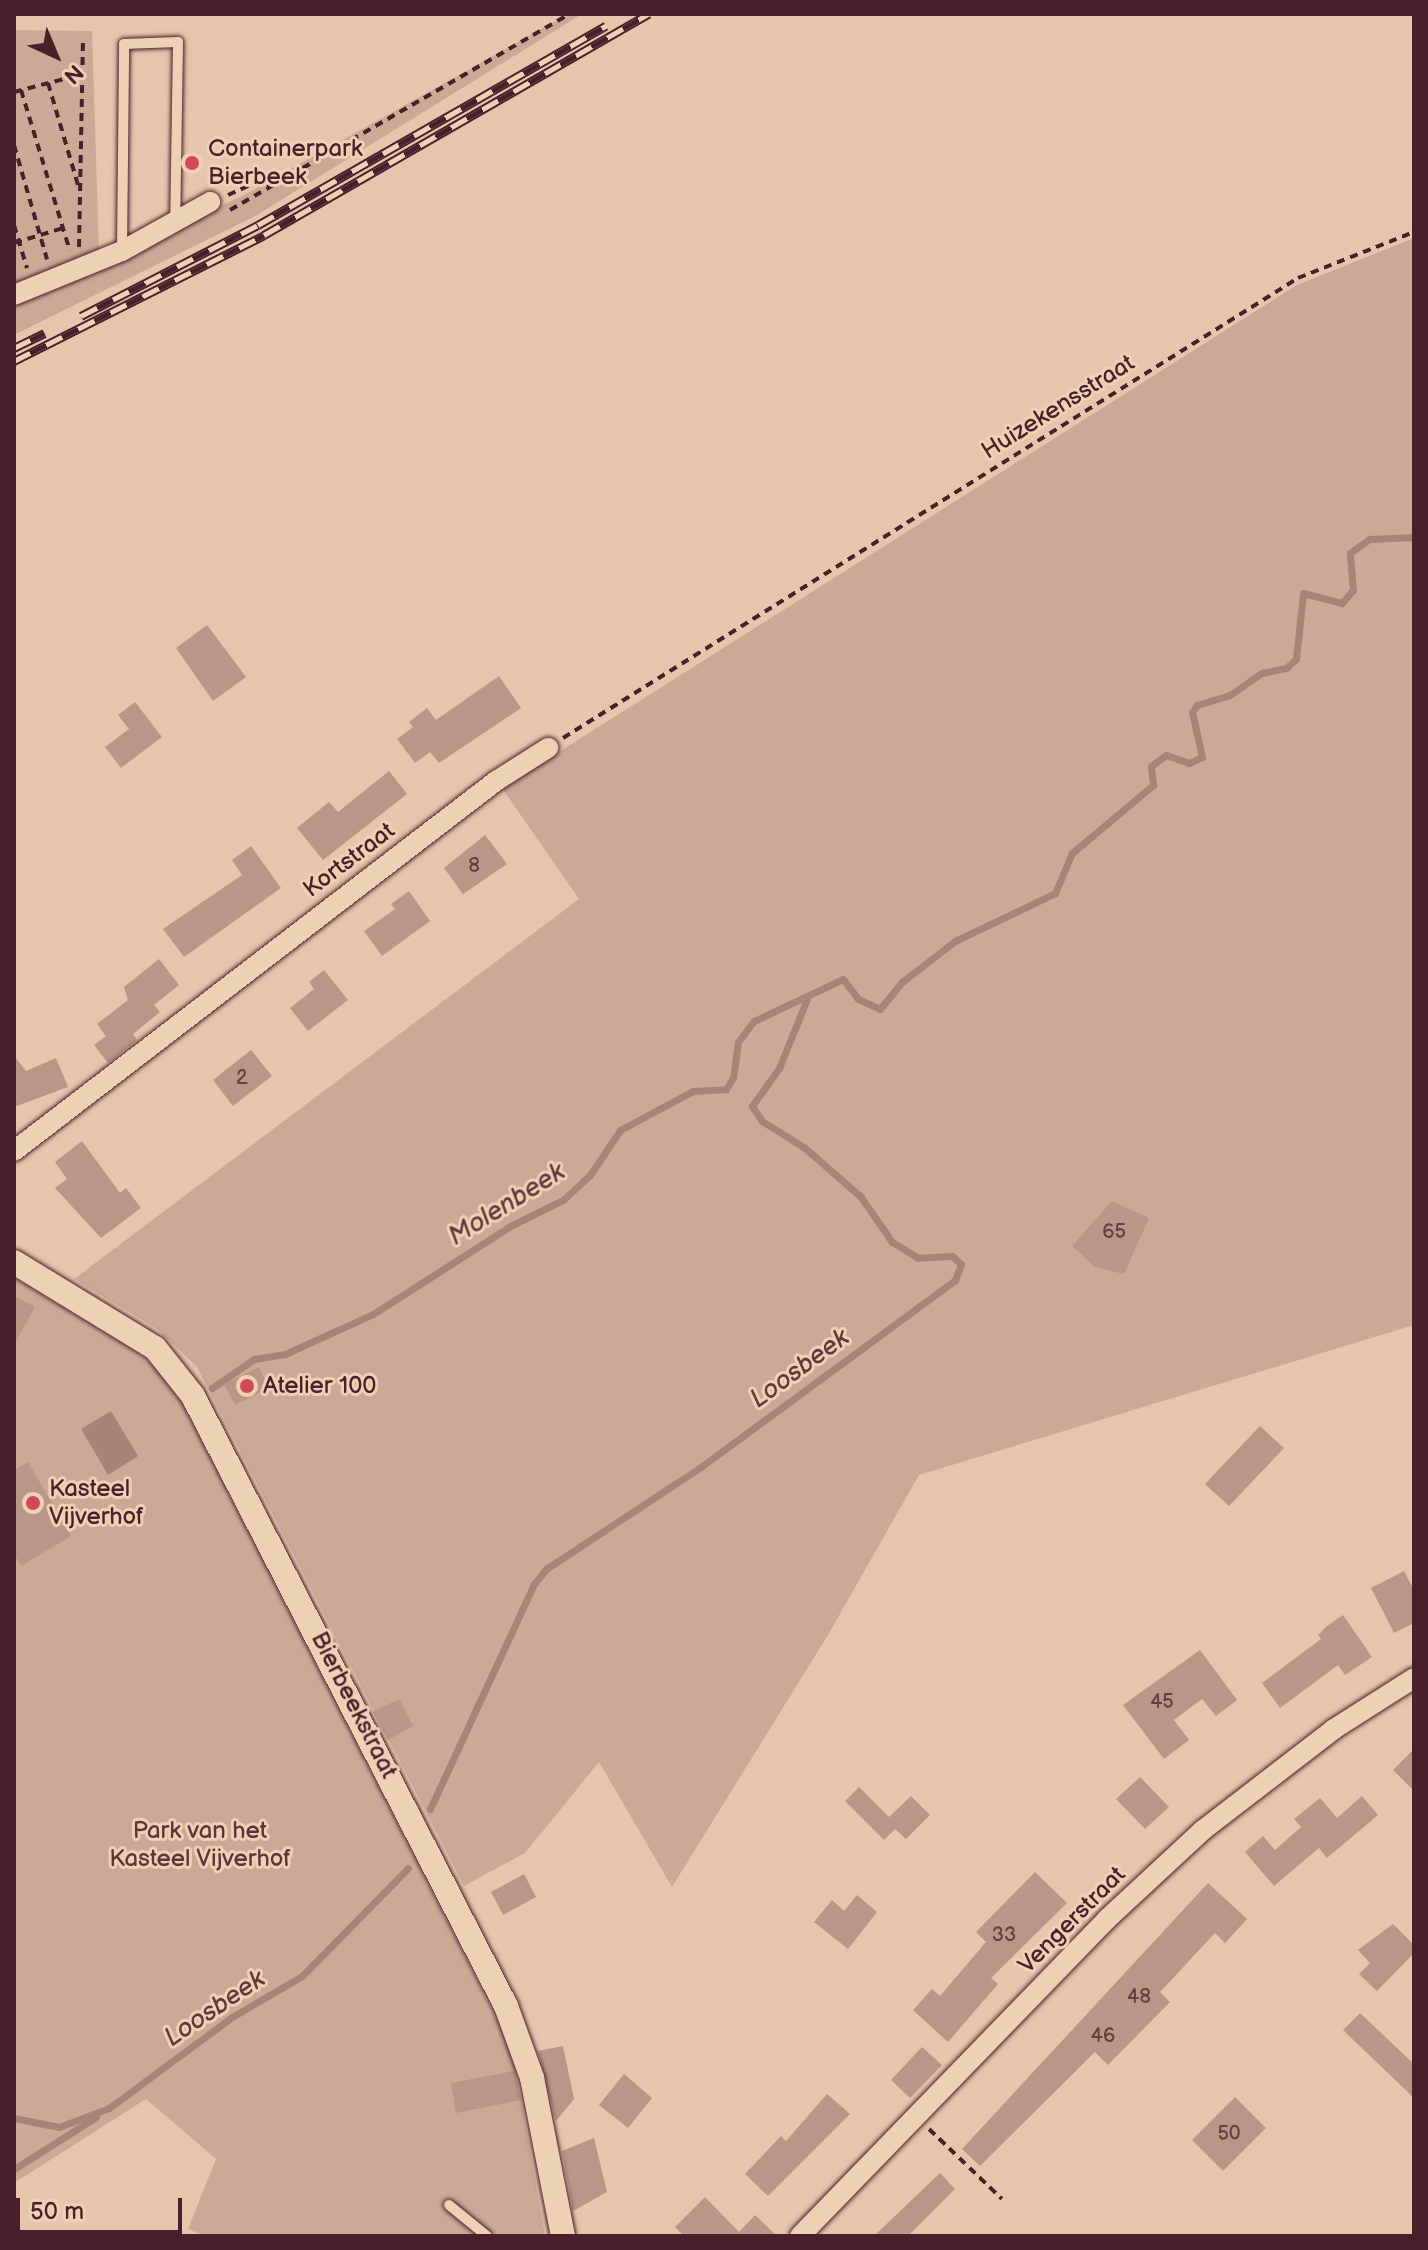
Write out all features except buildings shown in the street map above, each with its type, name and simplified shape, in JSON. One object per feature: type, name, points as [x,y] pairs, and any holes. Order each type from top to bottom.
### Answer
[{"type":"street","points":[[14,295],[122,251],[175,225],[210,202]]},
{"type":"street","name":"Kortstraat","points":[[14,1151],[484,790],[548,748]]},
{"type":"street","name":"Bierbeekstraat","points":[[14,1262],[155,1348],[193,1396],[506,2006],[532,2078],[563,2236]]},
{"type":"street","name":"Vengerstraat","points":[[800,2236],[1107,1919],[1203,1830],[1334,1729],[1414,1678]]},
{"type":"lane","points":[[122,251],[124,44],[178,42],[175,225]]},
{"type":"lane","points":[[449,2205],[487,2236]]},
{"type":"path","points":[[210,202],[253,184],[276,186],[569,14]]},
{"type":"path","points":[[80,247],[83,38]]},
{"type":"path","points":[[14,92],[83,74]]},
{"type":"path","points":[[48,83],[81,194]]},
{"type":"path","points":[[21,90],[70,251]]},
{"type":"path","points":[[14,145],[47,262]]},
{"type":"path","points":[[14,225],[16,242],[27,271]]},
{"type":"path","points":[[16,242],[63,228]]},
{"type":"path","name":"Huizekensstraat","points":[[548,748],[1298,278],[1414,232]]},
{"type":"path","points":[[916,2116],[1002,2199]]},
{"type":"green space","points":[[568,14],[582,14],[257,215],[14,335],[14,302],[244,195]]},
{"type":"green space","points":[[14,30],[92,31],[99,252],[14,291]]},
{"type":"green space","points":[[1414,238],[1414,1325],[919,1475],[828,1635],[672,1887],[599,1762],[525,1853],[464,1886],[197,1367],[157,1329],[74,1279],[579,899],[502,788],[1297,285]]},
{"type":"green space","name":"Park van het Kasteel Vijverhof","points":[[14,1278],[133,1349],[161,1372],[179,1397],[512,2048],[545,2236],[205,2236],[188,2229],[216,2159],[146,2099],[14,2183]]},
{"type":"shaded area","points":[[111,1411],[138,1456],[108,1475],[81,1429]]},
{"type":"waterway","name":"Molenbeek","points":[[212,1388],[254,1359],[285,1354],[373,1314],[512,1225],[563,1200],[590,1175],[620,1130],[693,1091],[726,1089],[733,1078],[738,1042],[754,1021],[843,979],[858,999],[880,1009],[902,982],[955,941],[1055,893],[1072,853],[1153,785],[1151,766],[1166,755],[1189,763],[1202,757],[1192,712],[1197,705],[1230,695],[1262,673],[1286,668],[1296,659],[1303,593],[1342,603],[1353,590],[1350,553],[1369,539],[1414,537]]},
{"type":"waterway","name":"Loosbeek","points":[[430,1809],[534,1584],[546,1569],[702,1466],[955,1280],[961,1264],[952,1256],[918,1258],[892,1242],[861,1197],[805,1148],[762,1121],[752,1106],[779,1068],[807,999]]},
{"type":"waterway","name":"Loosbeek","points":[[14,2118],[59,2127],[109,2108],[232,2017],[302,1976],[408,1868]]},
{"type":"waterway","points":[[14,2169],[96,2117]]},
{"type":"railway","points":[[14,361],[264,235],[649,14]]},
{"type":"railway","points":[[81,316],[258,225],[606,26]]},
{"type":"railway","points":[[14,348],[45,333]]},
{"type":"place","name":"Containerpark Bierbeek","points":[[192,163]]},
{"type":"place","name":"Atelier 100","points":[[247,1386]]},
{"type":"place","name":"Kasteel Vijverhof","points":[[33,1503]]}]
